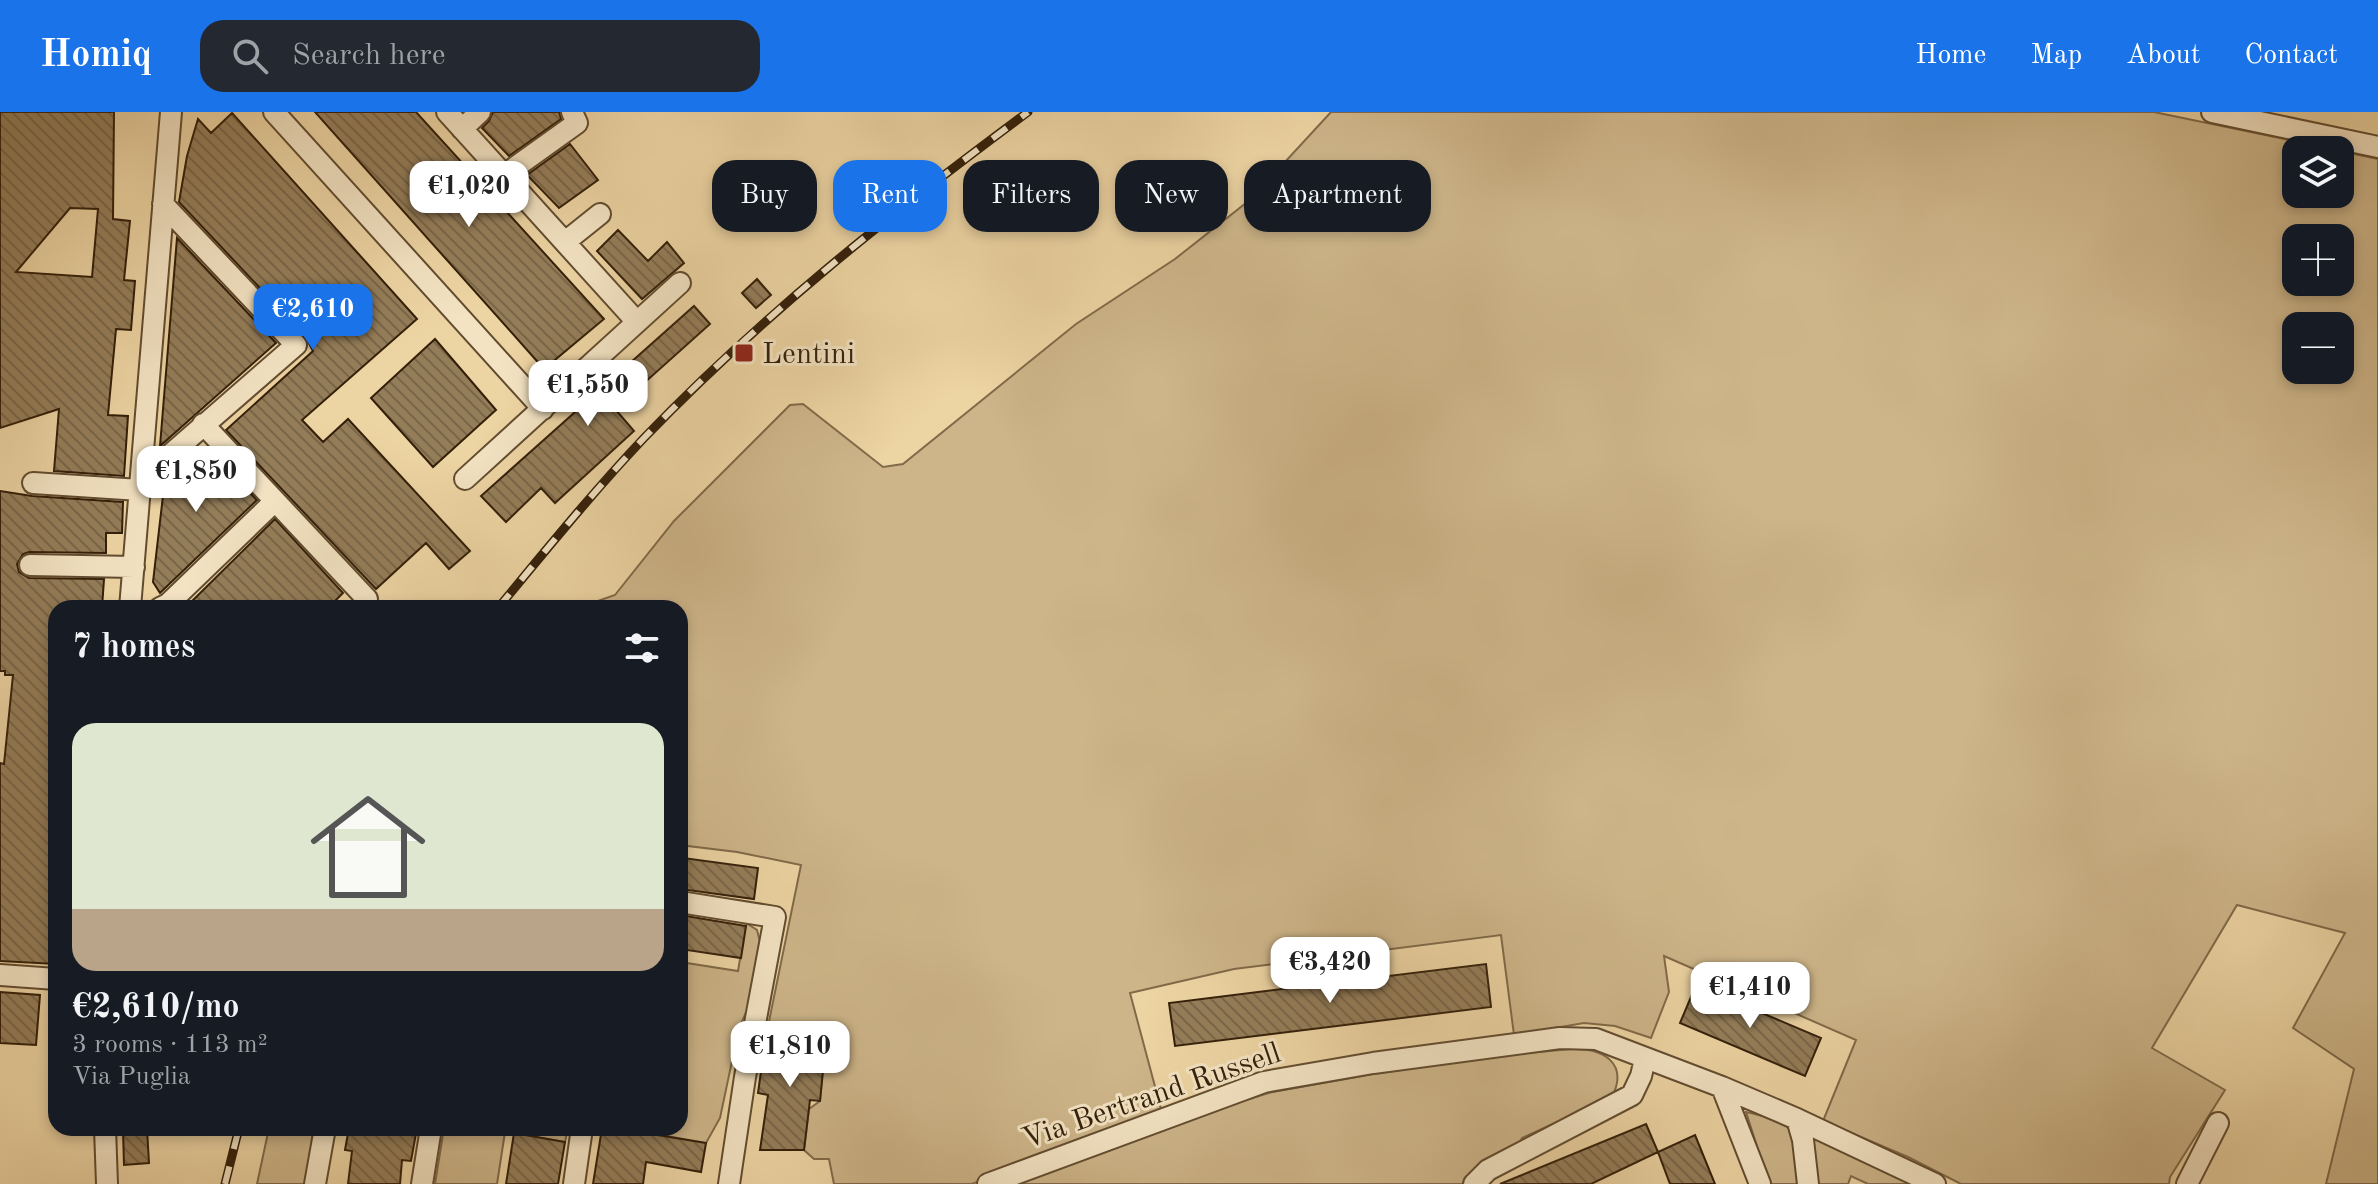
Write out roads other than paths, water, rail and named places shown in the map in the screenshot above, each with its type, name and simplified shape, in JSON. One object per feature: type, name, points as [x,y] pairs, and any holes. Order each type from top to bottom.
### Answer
[{"type":"street","points":[[131,600],[171,112]]},
{"type":"street","points":[[274,112],[543,409]]},
{"type":"street","points":[[447,112],[632,316]]},
{"type":"street","points":[[462,129],[480,112]]},
{"type":"street","points":[[503,176],[577,123],[572,112]]},
{"type":"street","points":[[2212,112],[2378,147]]},
{"type":"street","points":[[33,483],[140,485],[203,424],[296,345],[163,204]]},
{"type":"street","points":[[565,242],[600,214]]},
{"type":"street","points":[[465,479],[543,409],[632,316],[680,283]]},
{"type":"street","points":[[203,424],[367,599]]},
{"type":"street","points":[[172,600],[275,501]]},
{"type":"street","points":[[30,565],[134,567]]},
{"type":"street","points":[[688,903],[775,917],[729,1184]]},
{"type":"street","points":[[0,975],[48,978]]},
{"type":"street","name":"Via Bertrand Russell","points":[[988,1184],[1264,1082],[1373,1063],[1560,1038],[1596,1039],[1722,1087],[1935,1184]]},
{"type":"street","points":[[1474,1184],[1488,1170],[1632,1095],[1645,1059]]},
{"type":"street","points":[[1722,1087],[1760,1184]]},
{"type":"street","points":[[1797,1119],[1803,1140],[1808,1184]]},
{"type":"street","points":[[2187,1184],[2218,1123]]},
{"type":"street","points":[[105,1136],[107,1184]]},
{"type":"street","points":[[315,1184],[324,1136]]},
{"type":"street","points":[[422,1184],[430,1136]]},
{"type":"street","points":[[574,1184],[581,1136]]},
{"type":"railway","points":[[505,600],[625,458],[734,350],[878,227],[1028,112]]},
{"type":"railway","points":[[225,1184],[237,1136]]},
{"type":"place","name":"Lentini","points":[[744,353]]}]
